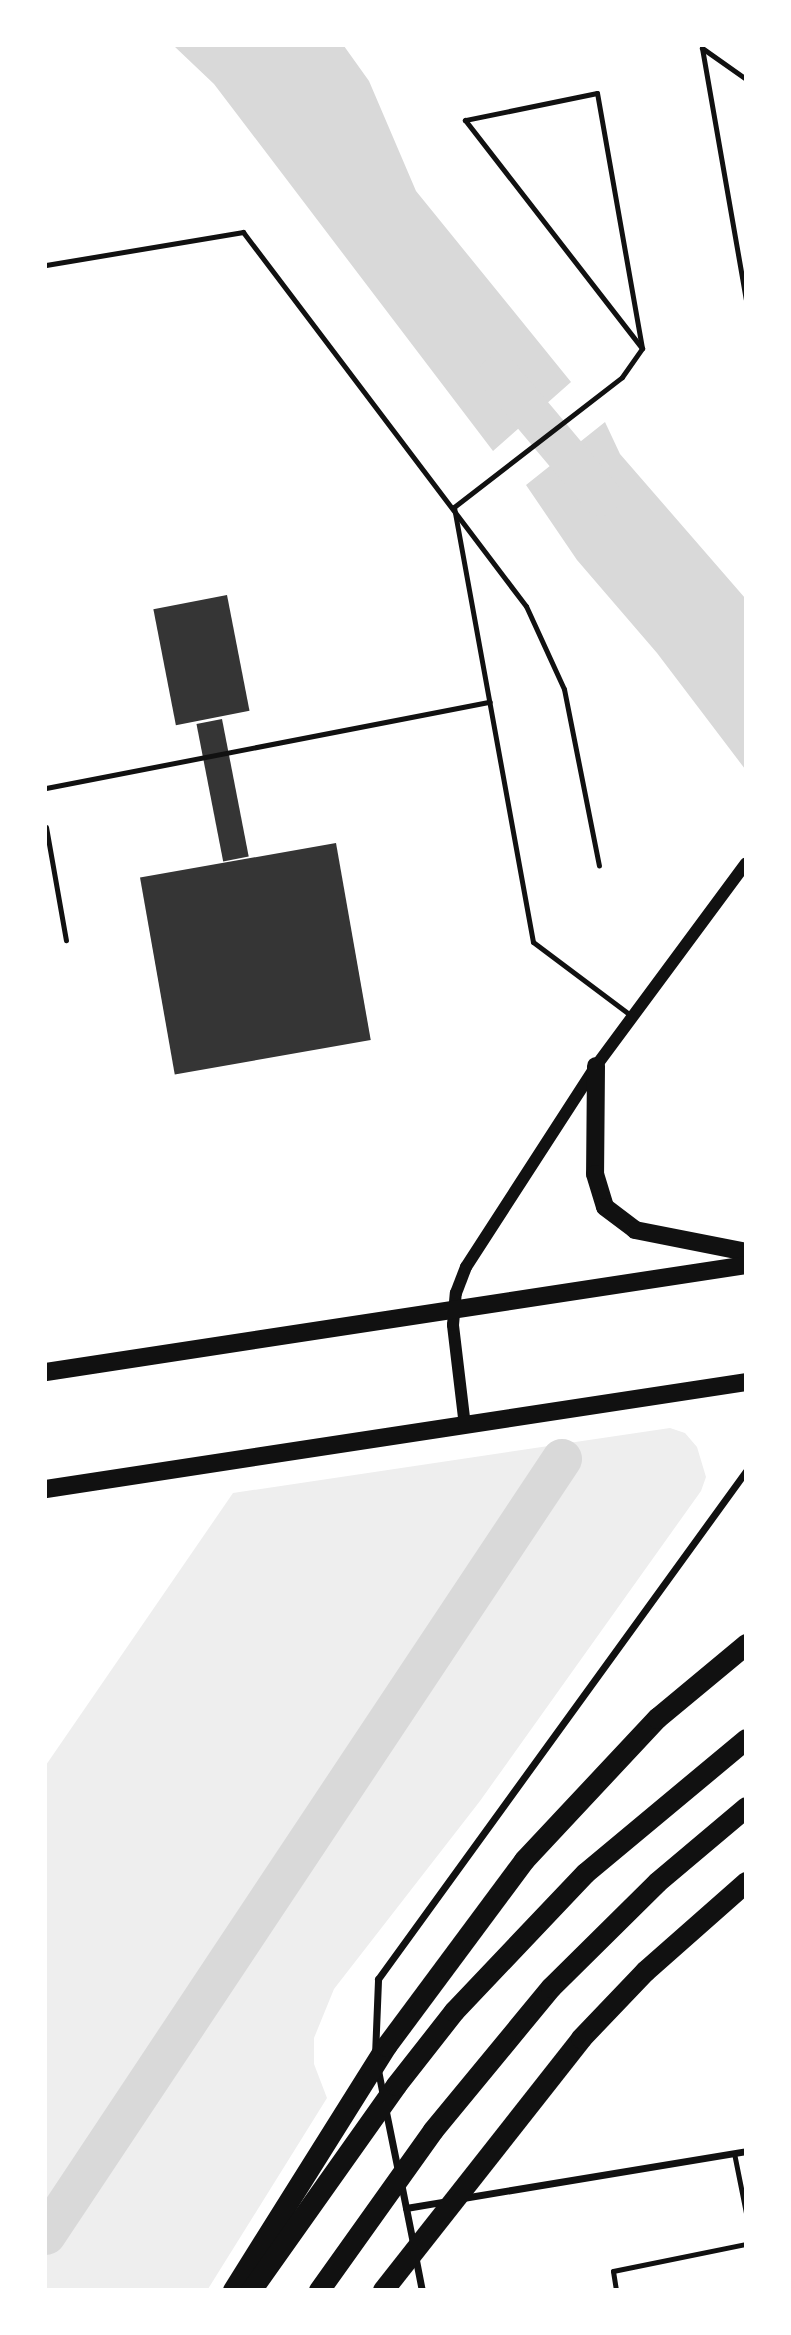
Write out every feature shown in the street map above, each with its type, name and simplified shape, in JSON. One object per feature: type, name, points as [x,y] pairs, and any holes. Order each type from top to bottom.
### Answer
[{"type":"highway","points":[[233,2290],[386,2046],[524,1860],[657,1718],[746,1644]]},
{"type":"highway","points":[[251,2290],[396,2085],[454,2011],[585,1873],[746,1739]]},
{"type":"highway","points":[[319,2290],[433,2130],[551,1987],[657,1882],[746,1807]]},
{"type":"highway","points":[[383,2290],[581,2038],[645,1971],[746,1882]]},
{"type":"main road","points":[[596,1066],[594,1174],[606,1207],[623,1225],[643,1233],[746,1252]]},
{"type":"main road","points":[[46,1372],[746,1265]]},
{"type":"main road","points":[[46,1489],[746,1382]]},
{"type":"street","points":[[465,1426],[454,1310],[466,1267],[596,1066],[746,863]]},
{"type":"street","points":[[422,2290],[372,2041],[378,1979],[746,1471]]},
{"type":"street","points":[[406,2208],[746,2151]]},
{"type":"lane","points":[[746,79],[702,48],[746,299]]},
{"type":"lane","points":[[454,507],[486,480],[595,400],[622,377],[642,348],[597,93],[466,120],[642,348]]},
{"type":"lane","points":[[46,265],[243,232],[454,507],[526,607],[564,689],[599,866]]},
{"type":"lane","points":[[454,507],[533,942],[634,1017]]},
{"type":"lane","points":[[46,788],[490,702]]},
{"type":"lane","points":[[46,827],[66,940]]},
{"type":"lane","points":[[734,2153],[746,2213]]},
{"type":"lane","points":[[617,2290],[613,2272],[746,2244]]},
{"type":"shaded area","points":[[174,46],[344,46],[369,81],[416,191],[571,382],[493,451],[214,84]]},
{"type":"shaded area","points":[[605,422],[620,454],[745,598],[745,769],[657,653],[577,560],[526,485]]},
{"type":"shaded area","points":[[670,1428],[685,1433],[697,1447],[706,1477],[701,1491],[480,1801],[334,1989],[314,2038],[314,2064],[327,2098],[208,2289],[46,2289],[46,1765],[233,1493]]},
{"type":"building","points":[[227,595],[250,711],[176,725],[153,609]]},
{"type":"building","points":[[222,719],[249,856],[223,861],[196,724]]},
{"type":"building","points":[[336,843],[371,1040],[175,1075],[140,878]]},
{"type":"waterway","points":[[499,375],[601,496]]},
{"type":"waterway","points":[[46,2235],[562,1459]]}]
